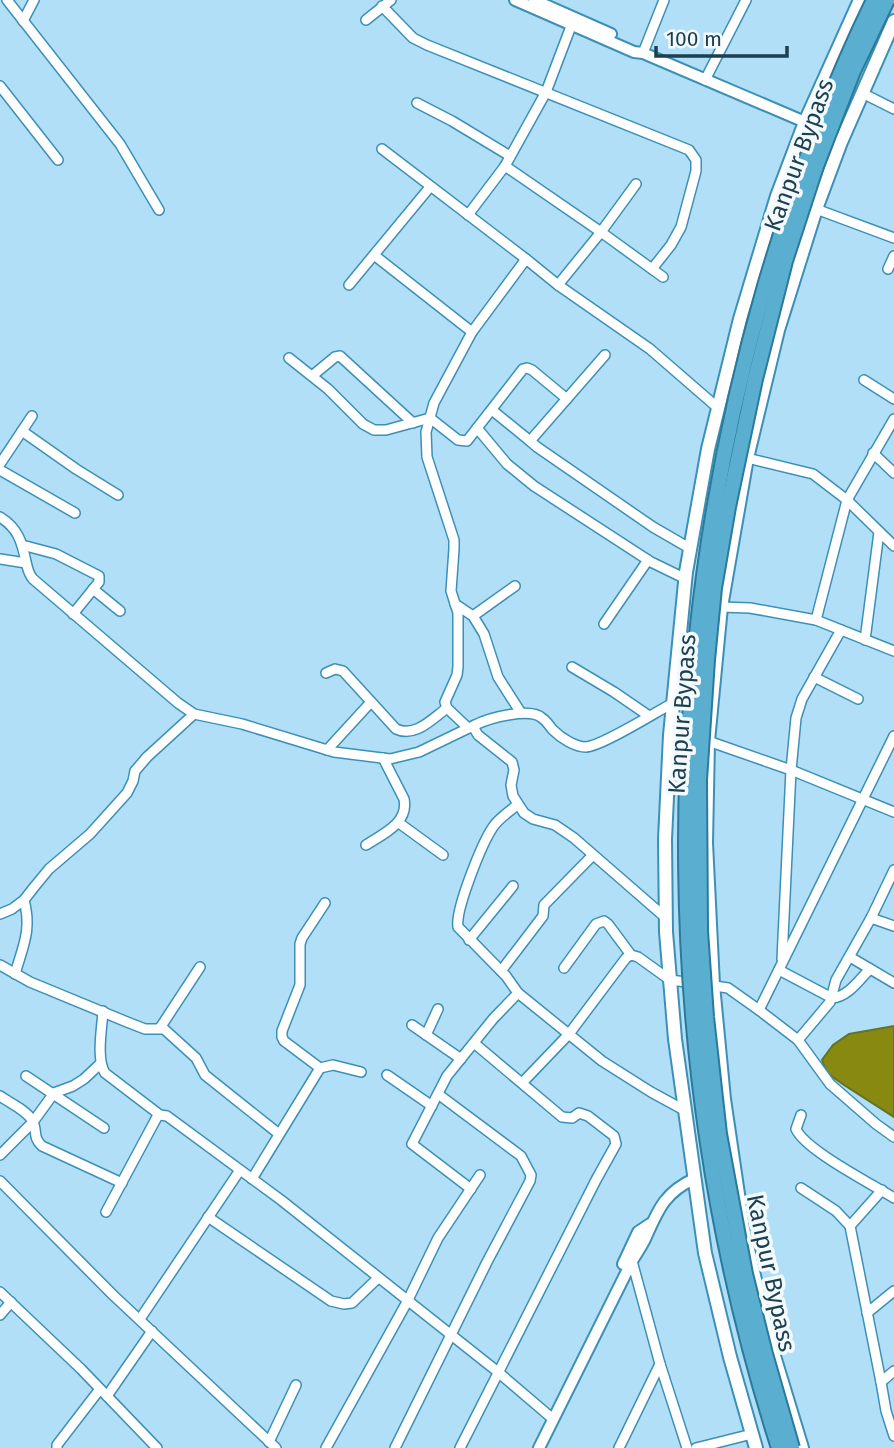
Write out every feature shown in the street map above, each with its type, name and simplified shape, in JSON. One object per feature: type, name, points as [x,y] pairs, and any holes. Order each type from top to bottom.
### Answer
[{"type":"highway","name":"Kanpur Bypass","points":[[779,1448],[752,1360],[727,1251],[708,1149],[698,1074],[685,886],[688,729],[711,525],[746,355],[793,194],[829,99],[874,0]]},
{"type":"highway","name":"Kanpur Bypass","points":[[792,1448],[745,1275],[719,1134],[700,931],[699,779],[714,588],[730,494],[755,379],[785,261],[816,166],[853,71],[887,0]]},
{"type":"main road","points":[[756,1448],[730,1357],[705,1253],[675,1040],[666,918],[665,839],[670,735],[691,548],[708,449],[740,319],[777,196],[805,122],[860,0]]},
{"type":"main road","points":[[803,1448],[768,1336],[743,1228],[724,1099],[713,985],[706,843],[708,741],[721,607],[747,458],[778,330],[816,209],[841,142],[892,28]]},
{"type":"street","points":[[7,0],[120,144],[159,210]]},
{"type":"street","points":[[23,21],[34,0]]},
{"type":"street","points":[[366,20],[391,0]]},
{"type":"street","points":[[515,0],[572,21]]},
{"type":"street","points":[[534,0],[634,52],[643,53],[805,122],[841,142]]},
{"type":"street","points":[[643,53],[664,0]]},
{"type":"street","points":[[705,80],[746,0]]},
{"type":"street","points":[[382,6],[413,38],[426,45],[690,150],[696,160],[696,171],[681,227],[652,269]]},
{"type":"street","points":[[468,215],[505,166],[546,92],[572,21]]},
{"type":"street","points":[[0,86],[58,160]]},
{"type":"street","points":[[862,93],[894,109]]},
{"type":"street","points":[[416,103],[510,156]]},
{"type":"street","points":[[382,149],[558,285],[650,349],[718,408]]},
{"type":"street","points":[[505,166],[663,277]]},
{"type":"street","points":[[558,285],[636,184]]},
{"type":"street","points":[[349,285],[430,187]]},
{"type":"street","points":[[816,209],[894,237]]},
{"type":"street","points":[[374,255],[472,332]]},
{"type":"street","points":[[888,269],[894,256]]},
{"type":"street","points":[[526,259],[472,332],[434,403],[426,432],[427,457],[454,540],[451,584],[458,613],[458,667],[445,702],[447,708],[472,727],[478,736],[512,762],[513,796],[524,813],[533,820],[555,825],[574,838],[666,918]]},
{"type":"street","points":[[530,441],[606,355]]},
{"type":"street","points":[[312,376],[335,356],[340,356],[413,423]]},
{"type":"street","points":[[289,358],[373,430],[386,430],[430,418]]},
{"type":"street","points":[[430,418],[458,440],[467,441],[523,369],[527,368],[567,399]]},
{"type":"street","points":[[864,380],[894,399]]},
{"type":"street","points":[[492,410],[537,447],[653,527],[691,548]]},
{"type":"street","points":[[0,464],[32,416]]},
{"type":"street","points":[[816,620],[847,500],[894,419]]},
{"type":"street","points":[[477,428],[507,464],[534,486],[648,561],[686,579]]},
{"type":"street","points":[[22,431],[118,495]]},
{"type":"street","points":[[873,453],[894,472]]},
{"type":"street","points":[[747,458],[813,474],[847,500],[894,546]]},
{"type":"street","points":[[0,470],[75,513]]},
{"type":"street","points":[[0,517],[16,530],[29,574],[33,579],[194,714],[242,724],[327,750],[390,759],[419,752],[472,727],[513,713],[540,715],[552,730],[562,737],[586,747],[673,703]]},
{"type":"street","points":[[865,640],[879,532]]},
{"type":"street","points":[[22,545],[57,554],[99,576],[99,582],[73,614]]},
{"type":"street","points":[[0,559],[26,563]]},
{"type":"street","points":[[604,624],[648,561]]},
{"type":"street","points":[[473,617],[516,586]]},
{"type":"street","points":[[93,589],[120,611]]},
{"type":"street","points":[[455,604],[473,617],[484,634],[498,677],[521,713]]},
{"type":"street","points":[[721,607],[750,608],[816,620],[894,651]]},
{"type":"street","points":[[780,966],[796,718],[802,699],[841,630]]},
{"type":"street","points":[[572,667],[649,716]]},
{"type":"street","points":[[326,673],[335,669],[342,671],[396,729],[401,731],[417,729],[447,708]]},
{"type":"street","points":[[814,677],[858,699]]},
{"type":"street","points":[[327,750],[371,702]]},
{"type":"street","points":[[0,914],[24,900],[50,869],[90,834],[127,793],[134,781],[135,771],[146,757],[194,714]]},
{"type":"street","points":[[760,1010],[894,736]]},
{"type":"street","points":[[708,741],[791,770],[894,812]]},
{"type":"street","points":[[366,845],[399,823],[406,805],[383,758]]},
{"type":"street","points":[[517,805],[492,828],[466,888],[457,920],[458,927],[501,971],[518,993],[602,1061],[684,1110]]},
{"type":"street","points":[[399,823],[443,855]]},
{"type":"street","points":[[501,971],[543,916],[544,905],[593,855]]},
{"type":"street","points":[[797,1040],[829,1005],[836,980],[893,873]]},
{"type":"street","points":[[469,940],[513,886]]},
{"type":"street","points":[[15,974],[28,929],[24,900]]},
{"type":"street","points":[[320,1068],[284,1041],[282,1031],[300,985],[302,938],[325,903]]},
{"type":"street","points":[[871,918],[894,926]]},
{"type":"street","points":[[564,968],[596,924],[604,921],[631,955],[638,957],[670,981],[728,988],[760,1010],[797,1040],[830,1084],[894,1137]]},
{"type":"street","points":[[522,1083],[569,1034],[631,955]]},
{"type":"street","points":[[850,957],[894,983]]},
{"type":"street","points":[[0,965],[30,982],[145,1029],[160,1028],[169,1032],[196,1058],[205,1075],[279,1134]]},
{"type":"street","points":[[780,966],[832,998],[840,998],[870,969]]},
{"type":"street","points":[[160,1028],[200,967]]},
{"type":"street","points":[[471,1189],[412,1144],[447,1076],[518,993]]},
{"type":"street","points":[[426,1034],[438,1009]]},
{"type":"street","points":[[103,1012],[100,1064],[105,1073],[281,1200],[551,1417]]},
{"type":"street","points":[[412,1025],[461,1059]]},
{"type":"street","points":[[460,1448],[616,1143],[614,1136],[587,1115],[579,1113],[572,1118],[562,1117],[474,1043]]},
{"type":"street","points":[[0,1155],[33,1122],[54,1093],[73,1086],[100,1064]]},
{"type":"street","points":[[253,1179],[320,1068],[333,1065],[361,1072]]},
{"type":"street","points":[[387,1075],[432,1106]]},
{"type":"street","points":[[26,1076],[104,1128]]},
{"type":"street","points":[[395,1448],[531,1175],[521,1156],[438,1094]]},
{"type":"street","points":[[0,1096],[25,1113],[33,1122],[37,1141],[43,1146],[122,1183]]},
{"type":"street","points":[[106,1212],[160,1115]]},
{"type":"street","points":[[801,1115],[796,1129],[800,1136],[828,1158],[894,1198]]},
{"type":"street","points":[[140,1320],[240,1170]]},
{"type":"street","points":[[326,1448],[407,1302],[438,1238],[480,1175]]},
{"type":"street","points":[[539,1448],[551,1417],[629,1259],[638,1232],[650,1224],[669,1195],[680,1185],[694,1179]]},
{"type":"street","points":[[0,1181],[140,1320],[273,1445],[296,1385]]},
{"type":"street","points":[[801,1188],[836,1211],[850,1226],[886,1411],[894,1436]]},
{"type":"street","points":[[850,1226],[882,1190]]},
{"type":"street","points":[[208,1217],[331,1301],[352,1303],[378,1279]]},
{"type":"street","points":[[629,1259],[688,1448]]},
{"type":"street","points":[[867,1313],[894,1291]]},
{"type":"street","points":[[0,1292],[157,1448]]},
{"type":"street","points":[[0,1315],[11,1302]]},
{"type":"street","points":[[57,1448],[67,1430],[103,1393],[152,1331]]},
{"type":"street","points":[[619,1448],[660,1364]]},
{"type":"street","points":[[881,1382],[894,1371]]},
{"type":"street","points":[[531,1448],[551,1417]]},
{"type":"street","points":[[696,1448],[752,1434]]},
{"type":"shaded area","points":[[894,1026],[894,1117],[827,1073],[822,1060],[833,1045],[849,1034]]}]
